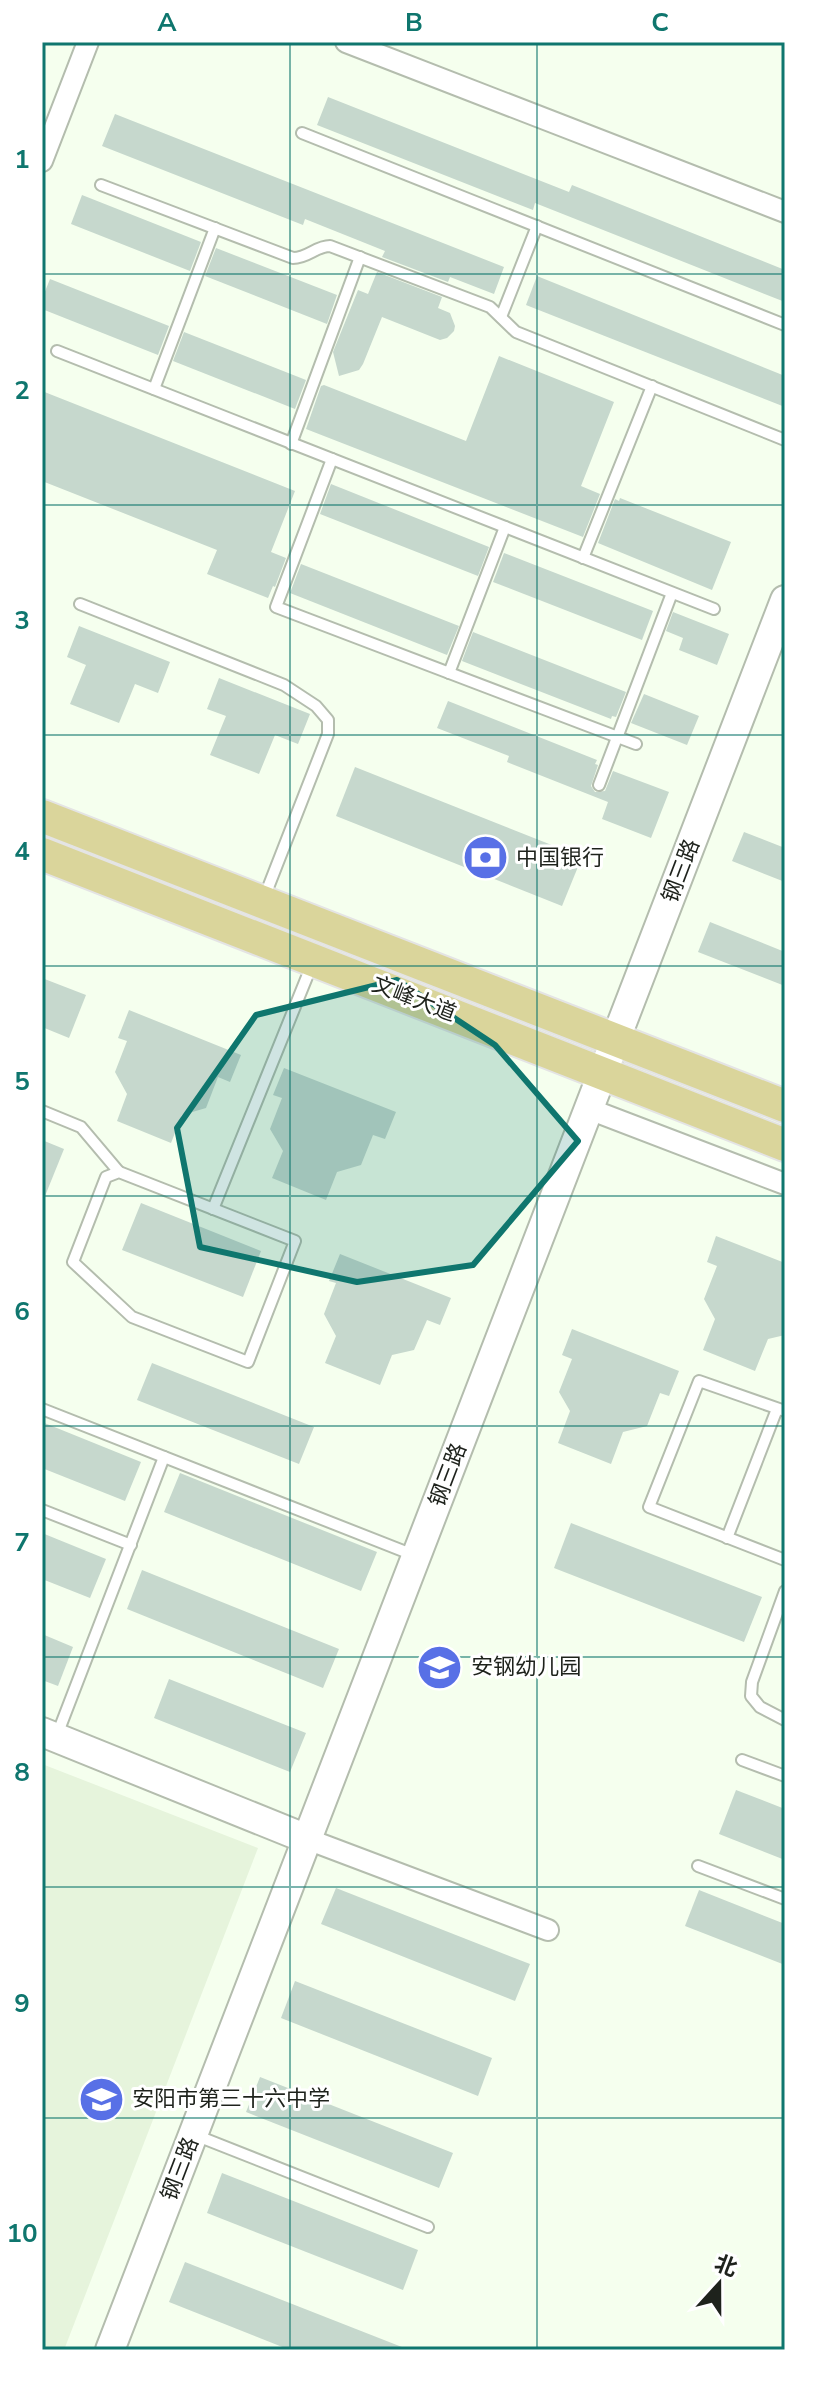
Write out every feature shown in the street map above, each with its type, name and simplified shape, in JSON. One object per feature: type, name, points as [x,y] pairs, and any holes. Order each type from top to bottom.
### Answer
[{"type":"main road","name":"文峰大道","points":[[42,816],[785,1106]]},
{"type":"main road","name":"文峰大道","points":[[42,854],[785,1145]]},
{"type":"street","points":[[42,161],[88,42]]},
{"type":"street","points":[[346,42],[785,212]]},
{"type":"street","name":"钢三路","points":[[110,2350],[785,600]]},
{"type":"street","points":[[589,1109],[785,1184]]},
{"type":"street","points":[[49,1735],[307,1839],[548,1930]]},
{"type":"lane","points":[[302,133],[785,325]]},
{"type":"lane","points":[[101,185],[293,258],[302,258],[320,246],[330,246],[360,257],[490,307],[516,332],[785,440]]},
{"type":"lane","points":[[501,317],[537,226]]},
{"type":"lane","points":[[154,389],[215,228]]},
{"type":"lane","points":[[291,444],[360,257]]},
{"type":"lane","points":[[57,351],[714,609]]},
{"type":"lane","points":[[583,558],[652,386]]},
{"type":"lane","points":[[332,459],[276,607],[636,744]]},
{"type":"lane","points":[[449,673],[505,527]]},
{"type":"lane","points":[[599,785],[672,593]]},
{"type":"lane","points":[[80,604],[284,685],[316,706],[328,720],[328,734],[263,902]]},
{"type":"lane","points":[[213,1209],[314,961]]},
{"type":"lane","points":[[42,1111],[81,1127],[119,1172],[295,1241],[248,1362],[132,1317],[73,1262],[106,1177],[119,1172]]},
{"type":"lane","points":[[727,1538],[781,1410],[699,1381],[649,1507],[727,1538],[785,1560]]},
{"type":"lane","points":[[42,1409],[416,1556]]},
{"type":"lane","points":[[49,1735],[131,1545],[164,1457]]},
{"type":"lane","points":[[42,1510],[131,1545]]},
{"type":"lane","points":[[785,1591],[752,1682],[751,1696],[760,1707],[785,1720]]},
{"type":"lane","points":[[742,1760],[785,1776]]},
{"type":"lane","points":[[698,1866],[785,1899]]},
{"type":"lane","points":[[193,2134],[428,2227]]},
{"type":"highlighted area","points":[[397,980],[495,1045],[578,1141],[473,1265],[357,1282],[200,1247],[177,1128],[256,1015]]},
{"type":"shaded area","name":"安阳市第三十六中学","points":[[42,1764],[258,1848],[64,2350],[42,2350]]},
{"type":"building","points":[[328,97],[569,192],[572,185],[785,270],[785,302],[535,203],[533,210],[317,125]]},
{"type":"building","points":[[115,114],[504,267],[494,294],[450,277],[448,282],[382,257],[385,251],[305,219],[303,225],[102,146]]},
{"type":"building","points":[[82,195],[201,242],[190,271],[71,224]]},
{"type":"building","points":[[216,248],[337,295],[327,324],[205,276]]},
{"type":"building","points":[[377,272],[442,297],[438,308],[450,313],[454,331],[440,340],[382,317],[359,370],[339,376],[333,352],[358,290],[368,294]]},
{"type":"building","points":[[537,276],[785,376],[785,407],[526,305]]},
{"type":"building","points":[[50,279],[169,326],[158,355],[42,309],[42,299]]},
{"type":"building","points":[[184,332],[306,380],[295,409],[173,361]]},
{"type":"building","points":[[499,356],[614,402],[581,486],[600,494],[583,537],[306,429],[324,385],[466,441]]},
{"type":"building","points":[[42,391],[295,491],[271,552],[286,558],[268,598],[207,574],[217,550],[42,481]]},
{"type":"building","points":[[331,484],[489,547],[478,576],[320,514]]},
{"type":"building","points":[[620,498],[731,542],[712,590],[598,543],[615,499],[619,501]]},
{"type":"building","points":[[504,553],[653,611],[642,640],[493,582]]},
{"type":"building","points":[[301,564],[459,626],[447,655],[290,593]]},
{"type":"building","points":[[673,612],[729,634],[717,665],[679,650],[683,638],[666,631]]},
{"type":"building","points":[[79,626],[170,662],[158,693],[135,684],[119,723],[70,704],[86,665],[67,657]]},
{"type":"building","points":[[473,632],[626,692],[616,717],[612,716],[611,719],[462,661]]},
{"type":"building","points":[[219,678],[310,714],[298,744],[275,735],[259,774],[210,755],[226,716],[207,709]]},
{"type":"building","points":[[644,694],[699,716],[687,745],[631,723]]},
{"type":"building","points":[[448,701],[597,760],[591,786],[595,792],[605,791],[613,771],[669,792],[651,838],[602,819],[608,802],[507,762],[509,756],[437,728]]},
{"type":"building","points":[[355,767],[582,857],[562,906],[336,816]]},
{"type":"building","points":[[744,832],[785,848],[785,882],[732,861]]},
{"type":"building","points":[[710,922],[785,952],[785,986],[698,952]]},
{"type":"building","points":[[42,978],[86,995],[69,1038],[42,1027]]},
{"type":"building","points":[[129,1010],[241,1055],[230,1082],[218,1077],[206,1108],[182,1115],[171,1143],[117,1121],[127,1094],[115,1072],[127,1041],[118,1038]]},
{"type":"building","points":[[284,1068],[396,1112],[385,1139],[373,1135],[361,1165],[337,1172],[326,1200],[272,1178],[283,1151],[270,1129],[282,1098],[273,1095]]},
{"type":"building","points":[[42,1140],[64,1149],[43,1201],[42,1201]]},
{"type":"building","points":[[141,1203],[261,1251],[243,1297],[122,1250]]},
{"type":"building","points":[[716,1236],[785,1263],[785,1335],[768,1339],[755,1371],[703,1350],[715,1319],[704,1299],[717,1266],[707,1262]]},
{"type":"building","points":[[340,1254],[451,1298],[440,1325],[427,1320],[414,1350],[392,1355],[380,1385],[325,1363],[336,1336],[324,1314],[336,1283],[329,1281]]},
{"type":"building","points":[[572,1329],[679,1371],[669,1396],[660,1393],[647,1426],[623,1432],[611,1464],[558,1443],[570,1411],[559,1392],[572,1359],[562,1355]]},
{"type":"building","points":[[152,1363],[314,1427],[299,1464],[137,1400]]},
{"type":"building","points":[[42,1422],[141,1462],[125,1501],[42,1468]]},
{"type":"building","points":[[180,1473],[377,1552],[361,1591],[164,1512]]},
{"type":"building","points":[[571,1523],[762,1597],[744,1642],[554,1568]]},
{"type":"building","points":[[42,1533],[106,1559],[90,1598],[42,1579]]},
{"type":"building","points":[[142,1570],[339,1649],[323,1688],[127,1609]]},
{"type":"building","points":[[42,1634],[73,1647],[58,1686],[42,1680]]},
{"type":"building","points":[[169,1679],[306,1733],[290,1772],[154,1718]]},
{"type":"building","points":[[736,1790],[785,1809],[785,1860],[719,1834]]},
{"type":"building","points":[[336,1888],[530,1964],[515,2001],[321,1924]]},
{"type":"building","points":[[699,1890],[785,1924],[785,1965],[685,1926]]},
{"type":"building","points":[[295,1981],[492,2058],[478,2096],[281,2018]]},
{"type":"building","points":[[260,2077],[453,2153],[439,2188],[246,2112]]},
{"type":"building","points":[[222,2173],[418,2250],[403,2290],[207,2213]]},
{"type":"building","points":[[185,2262],[407,2350],[290,2350],[169,2302]]},
{"type":"place","name":"中国银行","points":[[485,858]]},
{"type":"place","name":"安钢幼儿园","points":[[440,1667]]},
{"type":"place","name":"安阳市第三十六中学","points":[[101,2099]]}]
